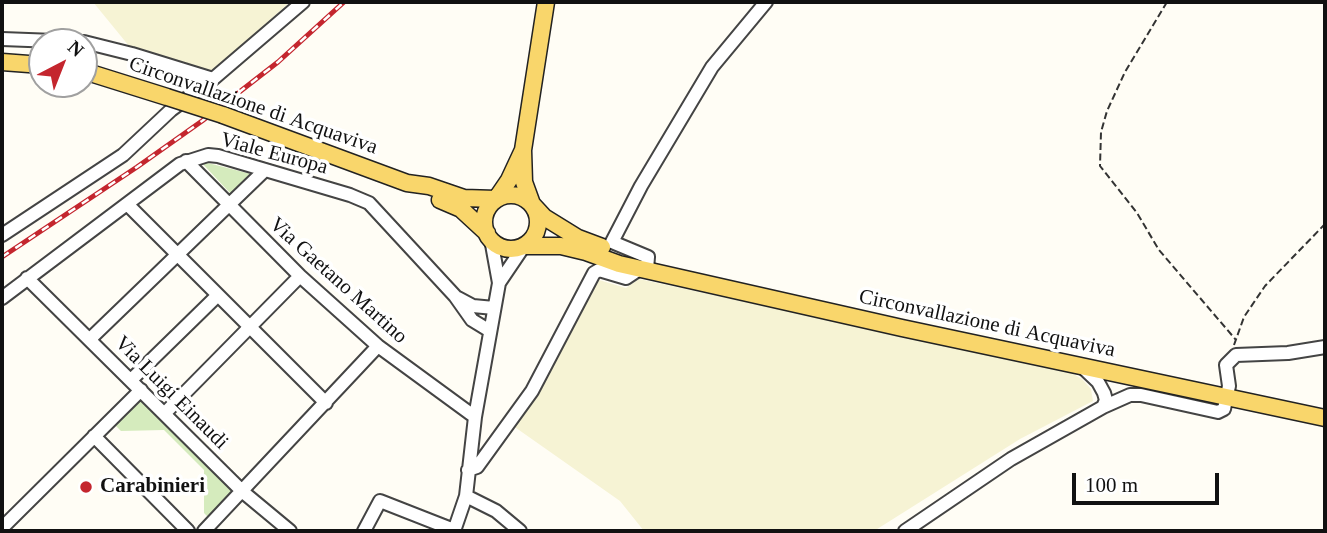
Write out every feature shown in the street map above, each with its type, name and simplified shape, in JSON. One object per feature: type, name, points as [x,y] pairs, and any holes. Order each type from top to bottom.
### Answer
[{"type":"main road","points":[[407,183],[424,194],[461,209],[506,248],[524,246],[535,234],[538,219],[524,182],[523,150],[546,2]]},
{"type":"main road","points":[[2,62],[28,64]]},
{"type":"main road","name":"Circonvallazione di Acquaviva","points":[[98,75],[223,115],[407,183]]},
{"type":"main road","points":[[489,236],[484,218],[486,211],[509,180],[523,150]]},
{"type":"main road","points":[[407,183],[429,186],[464,198],[496,199],[504,195],[519,196],[557,227],[621,254],[644,268]]},
{"type":"main road","name":"Circonvallazione di Acquaviva","points":[[524,246],[561,246],[619,264],[902,328],[1325,418]]},
{"type":"street","points":[[2,235],[123,155],[171,110],[213,79],[303,2]]},
{"type":"street","points":[[468,470],[477,467],[532,391],[594,273],[599,270],[626,278],[644,268],[648,257],[612,242],[647,175],[712,67],[766,2]]},
{"type":"street","points":[[2,38],[28,39]]},
{"type":"street","points":[[98,46],[213,79]]},
{"type":"street","name":"Viale Europa","points":[[2,298],[186,161],[218,156],[369,203],[455,296],[472,320],[490,331]]},
{"type":"street","name":"Via Gaetano Martino","points":[[186,161],[300,276],[378,346],[475,417]]},
{"type":"street","points":[[90,338],[265,170]]},
{"type":"street","points":[[127,204],[326,403]]},
{"type":"street","points":[[489,236],[499,283]]},
{"type":"street","points":[[364,531],[380,501],[454,531],[466,496],[475,417],[499,283],[524,246]]},
{"type":"street","points":[[165,413],[300,276]]},
{"type":"street","name":"Via Luigi Einaudi","points":[[27,278],[243,492],[290,531]]},
{"type":"street","points":[[131,380],[217,296]]},
{"type":"street","name":"Viale Europa","points":[[455,296],[473,306],[494,308]]},
{"type":"street","points":[[204,531],[378,346]]},
{"type":"street","points":[[905,531],[1011,459],[1123,398],[1140,395],[1218,412],[1224,409],[1229,386],[1226,365],[1230,359],[1241,354],[1288,353],[1325,347]]},
{"type":"street","points":[[1080,365],[1098,382],[1104,393],[1103,407]]},
{"type":"street","points":[[2,528],[141,390]]},
{"type":"street","points":[[94,436],[188,531]]},
{"type":"street","points":[[466,496],[496,511],[520,531]]},
{"type":"path","points":[[1167,2],[1125,72],[1107,111],[1101,132],[1100,166],[1137,214],[1159,250],[1236,340]]},
{"type":"path","points":[[1230,359],[1244,317],[1265,286],[1325,223]]},
{"type":"shaded area","points":[[93,2],[290,2],[212,72],[129,46]]},
{"type":"shaded area","points":[[639,279],[1070,372],[1082,379],[1091,389],[1093,401],[1020,439],[874,531],[644,531],[620,501],[509,423],[537,397],[599,280],[626,288]]},
{"type":"green space","points":[[200,161],[251,174],[231,194]]},
{"type":"green space","points":[[142,398],[234,493],[210,519],[204,513],[204,470],[164,430],[121,431],[115,425]]},
{"type":"railway","points":[[2,257],[202,121],[278,62],[344,2]]},
{"type":"place","name":"Carabinieri","points":[[86,487]]}]
